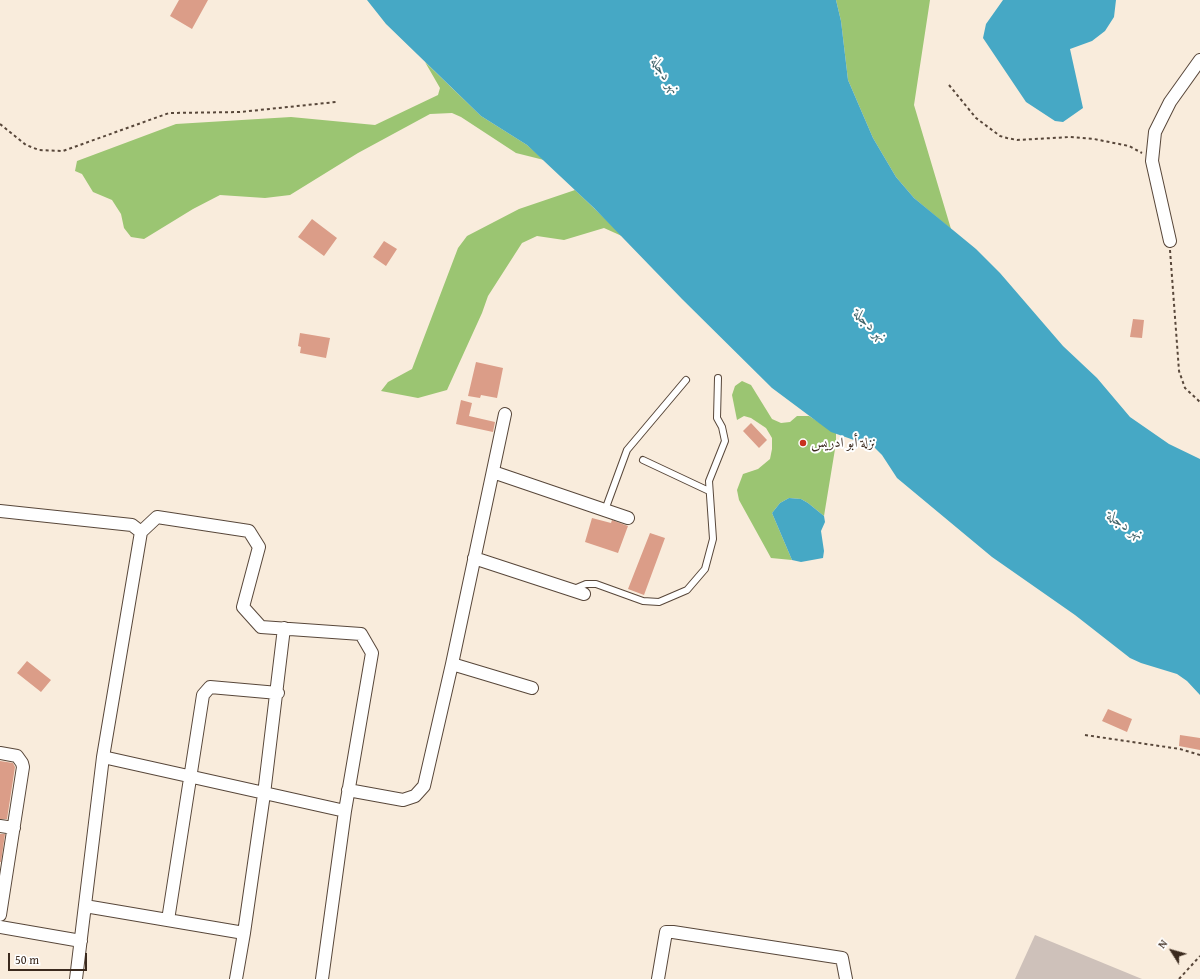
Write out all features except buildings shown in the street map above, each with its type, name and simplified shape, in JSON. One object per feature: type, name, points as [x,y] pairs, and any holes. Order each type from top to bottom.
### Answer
[{"type":"street","points":[[1170,241],[1152,161],[1155,132],[1170,102],[1200,60]]},
{"type":"street","points":[[348,790],[403,800],[415,796],[420,791],[425,779],[452,664],[505,414]]},
{"type":"street","points":[[492,472],[628,518]]},
{"type":"street","points":[[0,512],[132,525],[141,532]]},
{"type":"street","points":[[76,979],[104,757],[141,532],[157,517],[249,531],[259,547],[243,607],[262,626],[361,634],[372,653],[348,790],[322,979]]},
{"type":"street","points":[[474,558],[584,594]]},
{"type":"street","points":[[236,979],[244,933],[278,693],[284,628]]},
{"type":"street","points":[[452,664],[532,688]]},
{"type":"street","points":[[168,920],[203,695],[210,687],[278,693]]},
{"type":"street","points":[[0,754],[17,756],[22,763],[14,828],[0,915]]},
{"type":"street","points":[[104,757],[345,811]]},
{"type":"street","points":[[0,826],[14,828]]},
{"type":"street","points":[[86,906],[244,933]]},
{"type":"street","points":[[0,927],[81,941]]},
{"type":"street","points":[[658,979],[666,932],[673,932],[842,958],[846,979]]},
{"type":"lane","points":[[571,590],[586,584],[596,584],[643,601],[659,602],[687,590],[705,569],[712,539],[709,491],[712,471],[725,441],[722,427],[717,418],[718,378]]},
{"type":"lane","points":[[605,510],[627,450],[686,380]]},
{"type":"lane","points":[[643,460],[709,491]]},
{"type":"path","points":[[949,85],[976,118],[1000,136],[1017,140],[1070,137],[1094,139],[1129,146],[1140,151],[1152,161]]},
{"type":"path","points":[[0,124],[26,144],[39,150],[63,152],[169,113],[240,112],[336,102]]},
{"type":"path","points":[[1170,241],[1179,371],[1185,388],[1200,402]]},
{"type":"path","points":[[1085,735],[1180,749],[1200,755]]},
{"type":"path","points":[[1179,979],[1200,956]]},
{"type":"shaded area","points":[[1035,935],[1142,979],[1015,979]]},
{"type":"green space","points":[[836,0],[930,0],[914,105],[951,229],[914,198],[896,177],[873,138],[848,80],[841,21]]},
{"type":"green space","points":[[425,62],[481,116],[527,145],[544,160],[516,153],[461,117],[452,113],[430,114],[358,153],[290,195],[265,198],[220,195],[193,209],[144,239],[131,237],[124,228],[121,214],[112,200],[93,192],[82,174],[75,171],[77,161],[176,124],[291,117],[375,125],[438,95],[440,88]]},
{"type":"green space","points":[[575,190],[624,237],[604,228],[564,240],[537,236],[522,243],[488,296],[482,313],[447,390],[418,398],[381,391],[388,382],[412,369],[458,248],[467,236],[519,209]]},
{"type":"green space","points":[[742,381],[751,385],[772,419],[781,423],[790,422],[797,416],[809,416],[836,433],[836,443],[824,516],[801,499],[789,498],[780,503],[772,513],[792,560],[771,558],[739,500],[737,490],[743,474],[758,469],[770,459],[772,449],[772,438],[766,428],[751,418],[744,416],[737,420],[732,395],[735,386]]},
{"type":"water","name":"نهر دجلة","points":[[367,0],[836,0],[841,21],[848,80],[873,138],[896,177],[914,198],[976,249],[1000,273],[1063,346],[1097,378],[1130,417],[1169,444],[1200,459],[1200,695],[1187,681],[1177,674],[1130,658],[1075,615],[992,557],[897,478],[882,455],[874,447],[831,432],[772,388],[682,299],[594,208],[527,145],[481,116],[386,24]]},
{"type":"water","points":[[1003,0],[1116,0],[1114,17],[1105,31],[1092,41],[1070,49],[1083,108],[1063,122],[1055,121],[1026,102],[983,38],[986,24]]},
{"type":"water","points":[[789,498],[801,499],[824,516],[825,522],[821,531],[824,551],[823,558],[801,562],[792,560],[772,513],[780,503]]},
{"type":"place","name":"نزلة أبو ادريس","points":[[803,443]]}]
